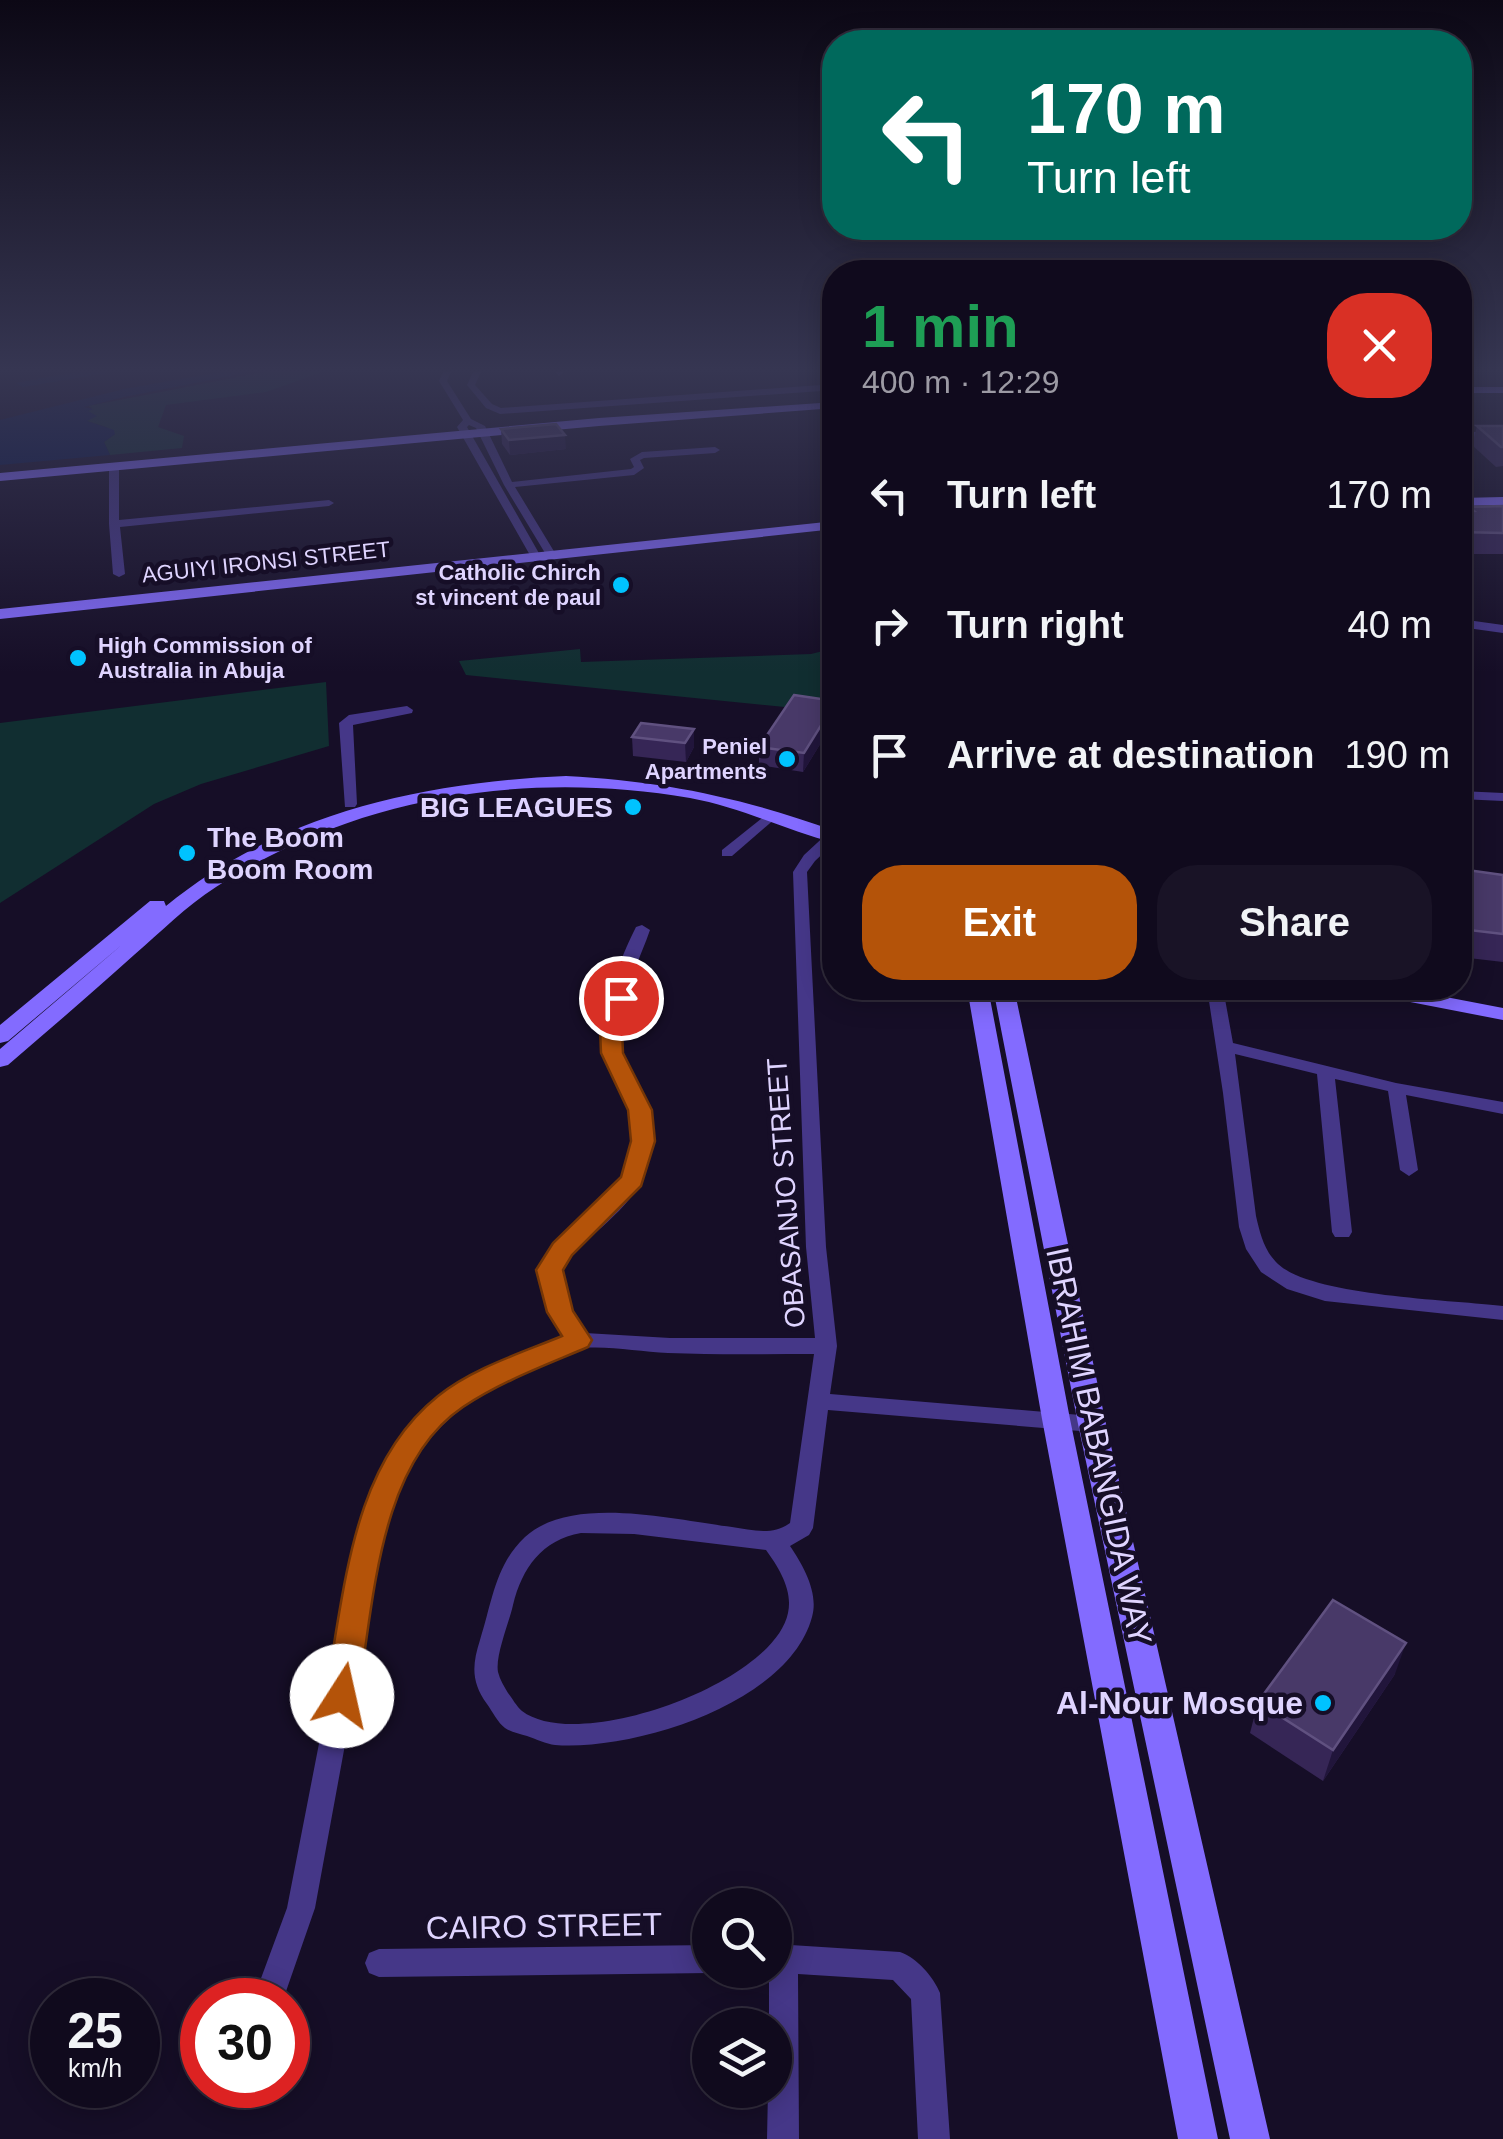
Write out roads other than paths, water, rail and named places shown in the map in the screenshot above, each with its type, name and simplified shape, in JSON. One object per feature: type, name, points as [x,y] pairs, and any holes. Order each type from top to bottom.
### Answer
[{"type":"main road","points":[[0,474],[41,472]]},
{"type":"main road","points":[[1472,504],[1503,504]]},
{"type":"main road","name":"AGUIYI IRONSI STREET","points":[[0,607],[822,523]]},
{"type":"main road","name":"AGUIYI IRONSI STREET","points":[[0,614],[540,550]]},
{"type":"main road","points":[[0,1036],[171,893],[212,865],[264,837],[350,804],[478,778],[605,773],[729,790],[822,827]]},
{"type":"main road","points":[[0,1060],[190,896],[256,855],[337,820],[437,794],[550,782],[665,789],[722,800],[822,829]]},
{"type":"main road","points":[[1472,997],[1503,1000]]},
{"type":"main road","name":"IBRAHIM BABANGIDA WAY","points":[[979,1000],[1056,1420],[1198,2139]]},
{"type":"main road","name":"IBRAHIM BABANGIDA WAY","points":[[1004,1000],[1092,1424],[1250,2139]]},
{"type":"main road","points":[[1455,1000],[1503,1014]]},
{"type":"street","points":[[114,472],[119,574]]},
{"type":"street","points":[[496,472],[540,550]]},
{"type":"street","points":[[500,472],[540,550]]},
{"type":"street","points":[[509,486],[634,472]]},
{"type":"street","points":[[114,524],[328,503]]},
{"type":"street","points":[[1472,625],[1503,630]]},
{"type":"street","points":[[350,804],[346,724],[354,718],[407,710]]},
{"type":"street","points":[[1472,796],[1503,798]]},
{"type":"street","points":[[728,853],[770,815]]},
{"type":"street","name":"OBASANJO STREET","points":[[773,1541],[789,1537],[801,1528],[826,1346],[816,1246],[800,890],[800,872],[822,845]]},
{"type":"street","points":[[579,1340],[560,1312],[550,1270],[562,1249],[632,1180],[640,1161],[640,1110],[612,1053],[611,1029],[642,930]]},
{"type":"street","points":[[1217,1000],[1248,1219],[1255,1248],[1266,1264],[1296,1286],[1325,1294],[1503,1313]]},
{"type":"street","points":[[1227,1047],[1396,1088],[1503,1108]]},
{"type":"street","points":[[1326,1072],[1342,1232]]},
{"type":"street","points":[[1396,1088],[1409,1170]]},
{"type":"street","points":[[276,1978],[301,1908],[370,1538],[383,1492],[400,1456],[424,1426],[450,1401],[501,1372],[579,1340],[670,1346],[826,1346]]},
{"type":"street","points":[[818,1401],[1092,1424]]},
{"type":"street","points":[[590,1522],[773,1541],[796,1574],[800,1617],[796,1632],[756,1675],[674,1717],[626,1731],[567,1736],[519,1728],[494,1701],[484,1670],[504,1594],[516,1565],[534,1542],[559,1528],[590,1522]]},
{"type":"street","name":"CAIRO STREET","points":[[378,1963],[692,1959]]},
{"type":"street","points":[[792,1959],[900,1966],[915,1978],[926,1993],[934,2139]]},
{"type":"street","points":[[780,1988],[783,2139]]},
{"type":"place","name":"Catholic Chirch st vincent de paul","points":[[621,585]]},
{"type":"place","name":"High Commission of Australia in Abuja","points":[[78,658]]},
{"type":"place","name":"Peniel Apartments","points":[[787,759]]},
{"type":"place","name":"BIG LEAGUES","points":[[633,807]]},
{"type":"place","name":"The Boom Boom Room","points":[[187,853]]},
{"type":"place","name":"Al-Nour Mosque","points":[[1323,1703]]}]
